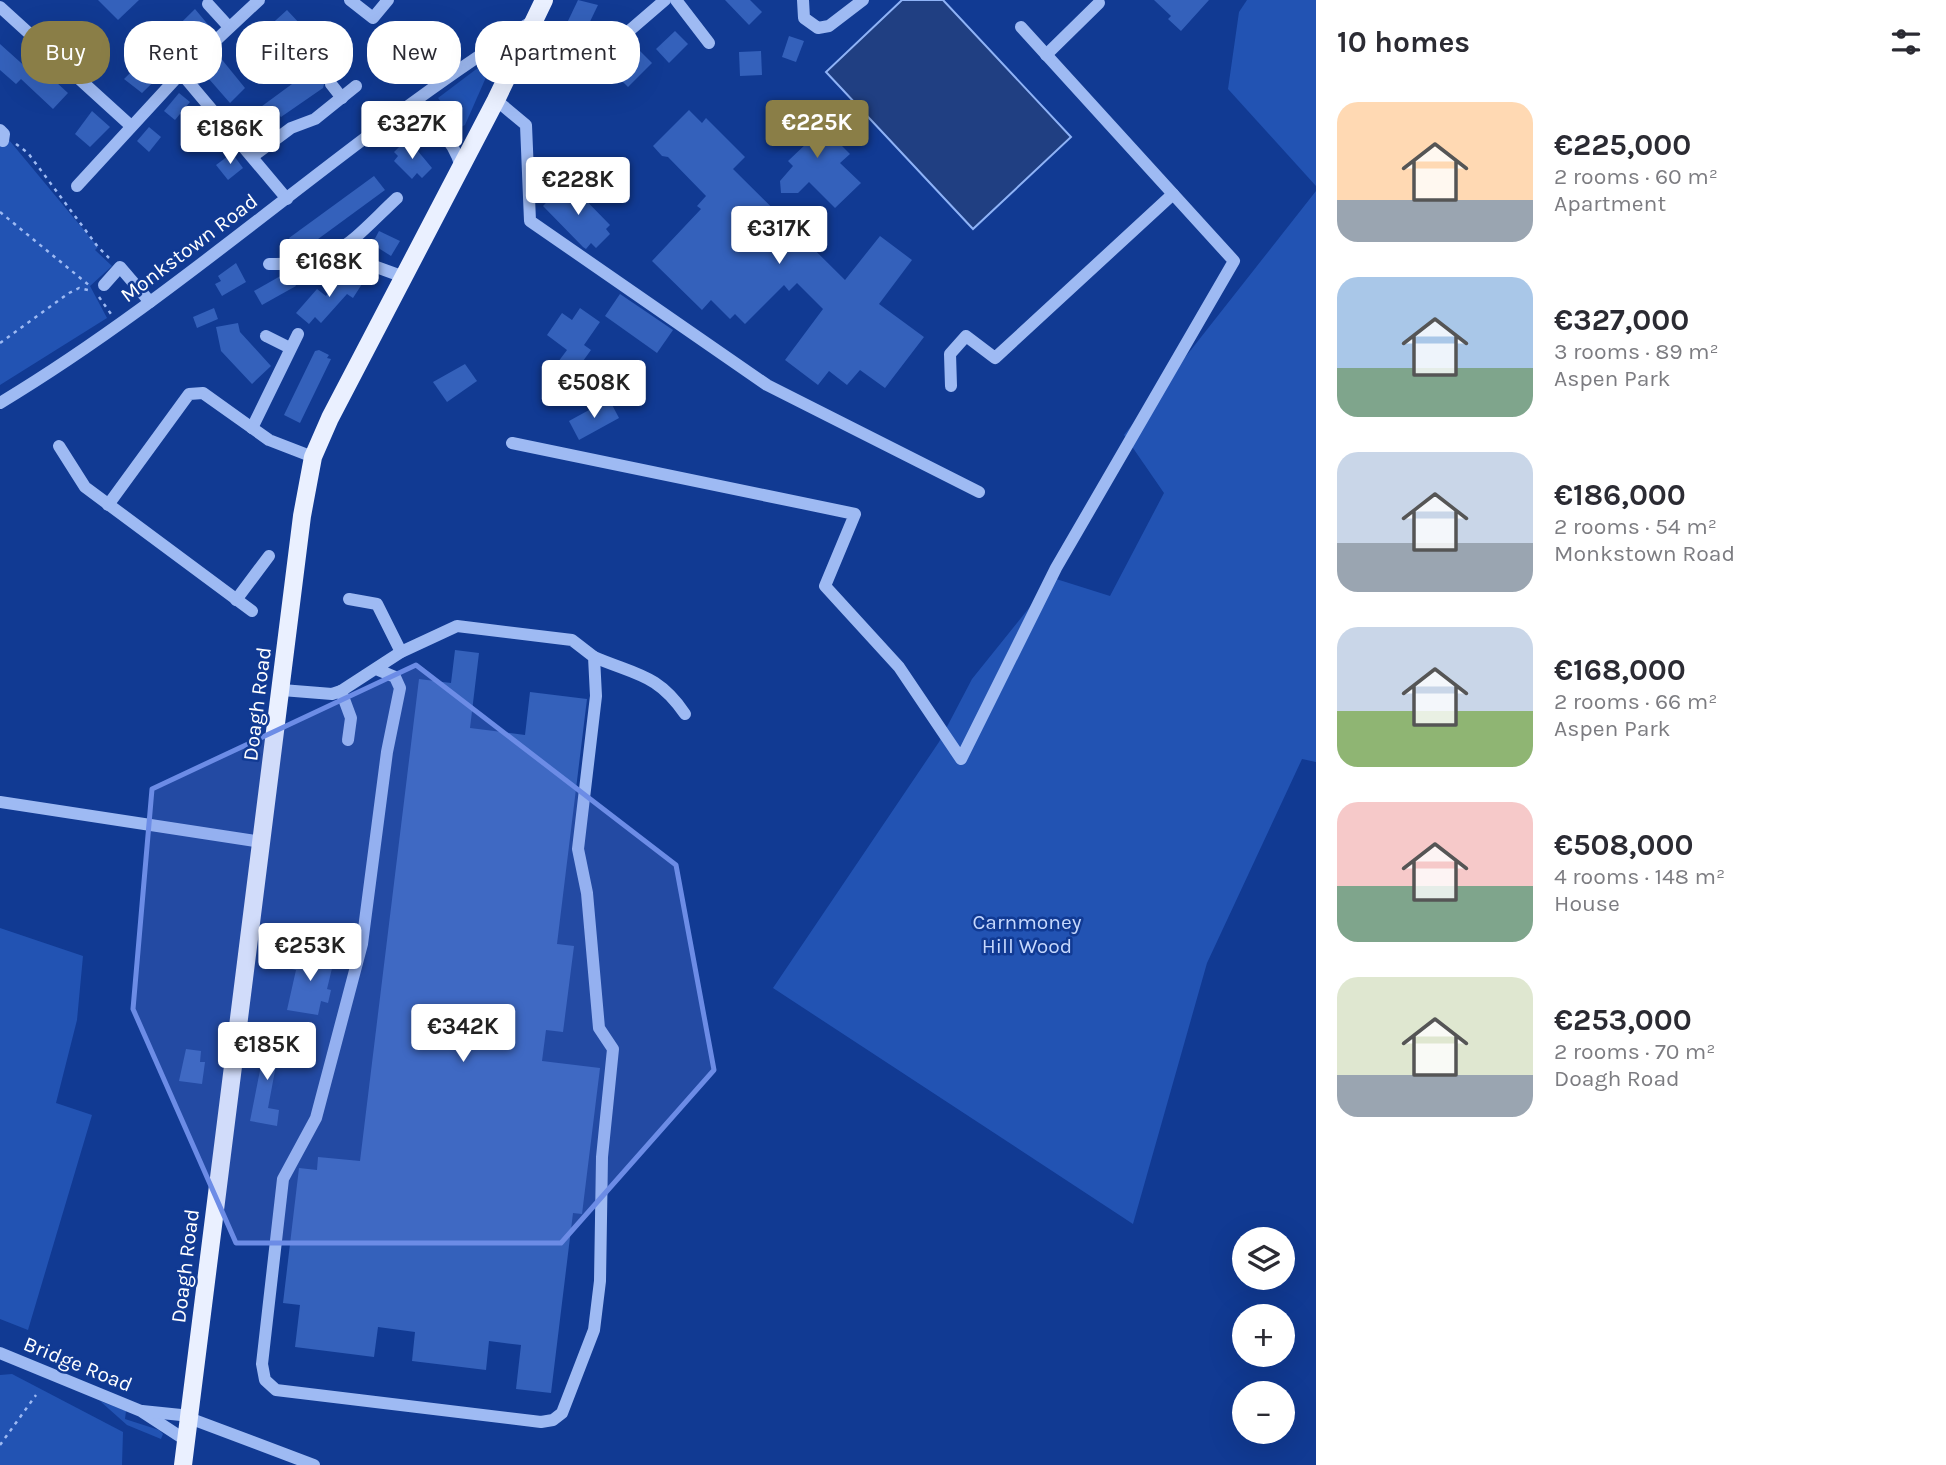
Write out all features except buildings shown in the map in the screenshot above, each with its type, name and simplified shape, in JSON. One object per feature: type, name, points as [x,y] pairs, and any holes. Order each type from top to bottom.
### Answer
[{"type":"main road","name":"Doagh Road","points":[[183,1465],[302,516],[313,457],[330,418],[496,100],[544,0]]},
{"type":"street","points":[[222,34],[260,0]]},
{"type":"street","points":[[350,0],[373,18],[388,0]]},
{"type":"street","points":[[640,22],[665,0]]},
{"type":"street","points":[[676,0],[709,43]]},
{"type":"street","points":[[803,0],[804,18],[818,28],[829,26],[863,0]]},
{"type":"street","points":[[1046,55],[1099,3]]},
{"type":"street","points":[[208,4],[229,27]]},
{"type":"street","points":[[0,7],[131,126]]},
{"type":"street","name":"Monkstown Road","points":[[0,404],[150,302],[403,110],[534,20]]},
{"type":"street","points":[[512,443],[855,513],[825,586],[899,667],[961,759],[1056,568],[1234,261],[1021,27]]},
{"type":"street","points":[[77,186],[171,84]]},
{"type":"street","points":[[190,84],[287,199]]},
{"type":"street","points":[[331,84],[342,98]]},
{"type":"street","points":[[252,157],[291,128],[315,119],[356,86]]},
{"type":"street","points":[[496,100],[526,125],[530,221],[767,385],[979,492]]},
{"type":"street","points":[[403,110],[431,122],[449,137],[461,167]]},
{"type":"street","points":[[951,386],[950,354],[966,336],[995,358],[1173,194]]},
{"type":"street","points":[[269,264],[296,265],[338,253],[397,198]]},
{"type":"street","points":[[338,253],[404,277]]},
{"type":"street","points":[[104,285],[120,267],[150,302]]},
{"type":"street","points":[[252,428],[298,334]]},
{"type":"street","points":[[265,336],[290,348]]},
{"type":"street","points":[[108,505],[189,394],[203,393],[269,440],[313,457]]},
{"type":"street","points":[[59,446],[85,487],[252,611]]},
{"type":"street","points":[[236,600],[269,556]]},
{"type":"street","points":[[349,599],[377,604],[401,652]]},
{"type":"street","points":[[282,690],[332,694],[341,691],[401,652],[457,626],[572,640],[594,657],[655,680],[672,695],[685,714]]},
{"type":"street","points":[[376,669],[395,677],[400,688],[387,752],[362,944],[316,1118],[283,1179],[262,1364],[265,1380],[276,1390],[541,1422],[552,1420],[562,1413],[594,1329],[600,1281],[602,1157],[613,1049],[598,1028],[587,893],[578,849],[596,696],[594,657]]},
{"type":"street","points":[[341,691],[351,718],[348,740]]},
{"type":"street","points":[[0,802],[262,842]]},
{"type":"street","name":"Bridge Road","points":[[0,1353],[141,1411],[187,1441]]},
{"type":"street","name":"Bridge Road","points":[[141,1411],[171,1412],[314,1465]]},
{"type":"path","points":[[1,135],[28,153],[97,247],[120,267]]},
{"type":"path","points":[[0,212],[90,286],[104,285]]},
{"type":"path","points":[[0,343],[79,288],[95,292],[118,324]]},
{"type":"path","points":[[0,1445],[36,1395]]},
{"type":"highlighted area","points":[[416,665],[676,865],[714,1070],[561,1243],[236,1243],[133,1009],[152,789]]},
{"type":"green space","points":[[1247,0],[1316,0],[1316,186],[1228,89],[1239,12]]},
{"type":"green space","points":[[475,70],[475,84],[483,84],[465,125],[461,127],[438,98],[457,84],[461,84],[461,81]]},
{"type":"green space","points":[[0,134],[4,134],[98,247],[95,250],[112,266],[90,286],[107,318],[0,385]]},
{"type":"green space","name":"Carnmoney Hill Wood","points":[[1316,191],[1316,762],[1302,759],[1207,963],[1133,1224],[773,988],[939,742],[972,679],[1053,578],[1110,596],[1164,493],[1124,435]]},
{"type":"green space","points":[[0,928],[83,956],[77,1020],[56,1103],[92,1115],[28,1330],[0,1319]]},
{"type":"green space","points":[[12,1374],[123,1432],[122,1465],[0,1465],[0,1375]]},
{"type":"green space","points":[[100,1401],[126,1411],[125,1419],[159,1430],[163,1434],[161,1439],[127,1425]]},
{"type":"shaded area","points":[[902,0],[943,0],[1071,137],[973,229],[826,72]]}]
